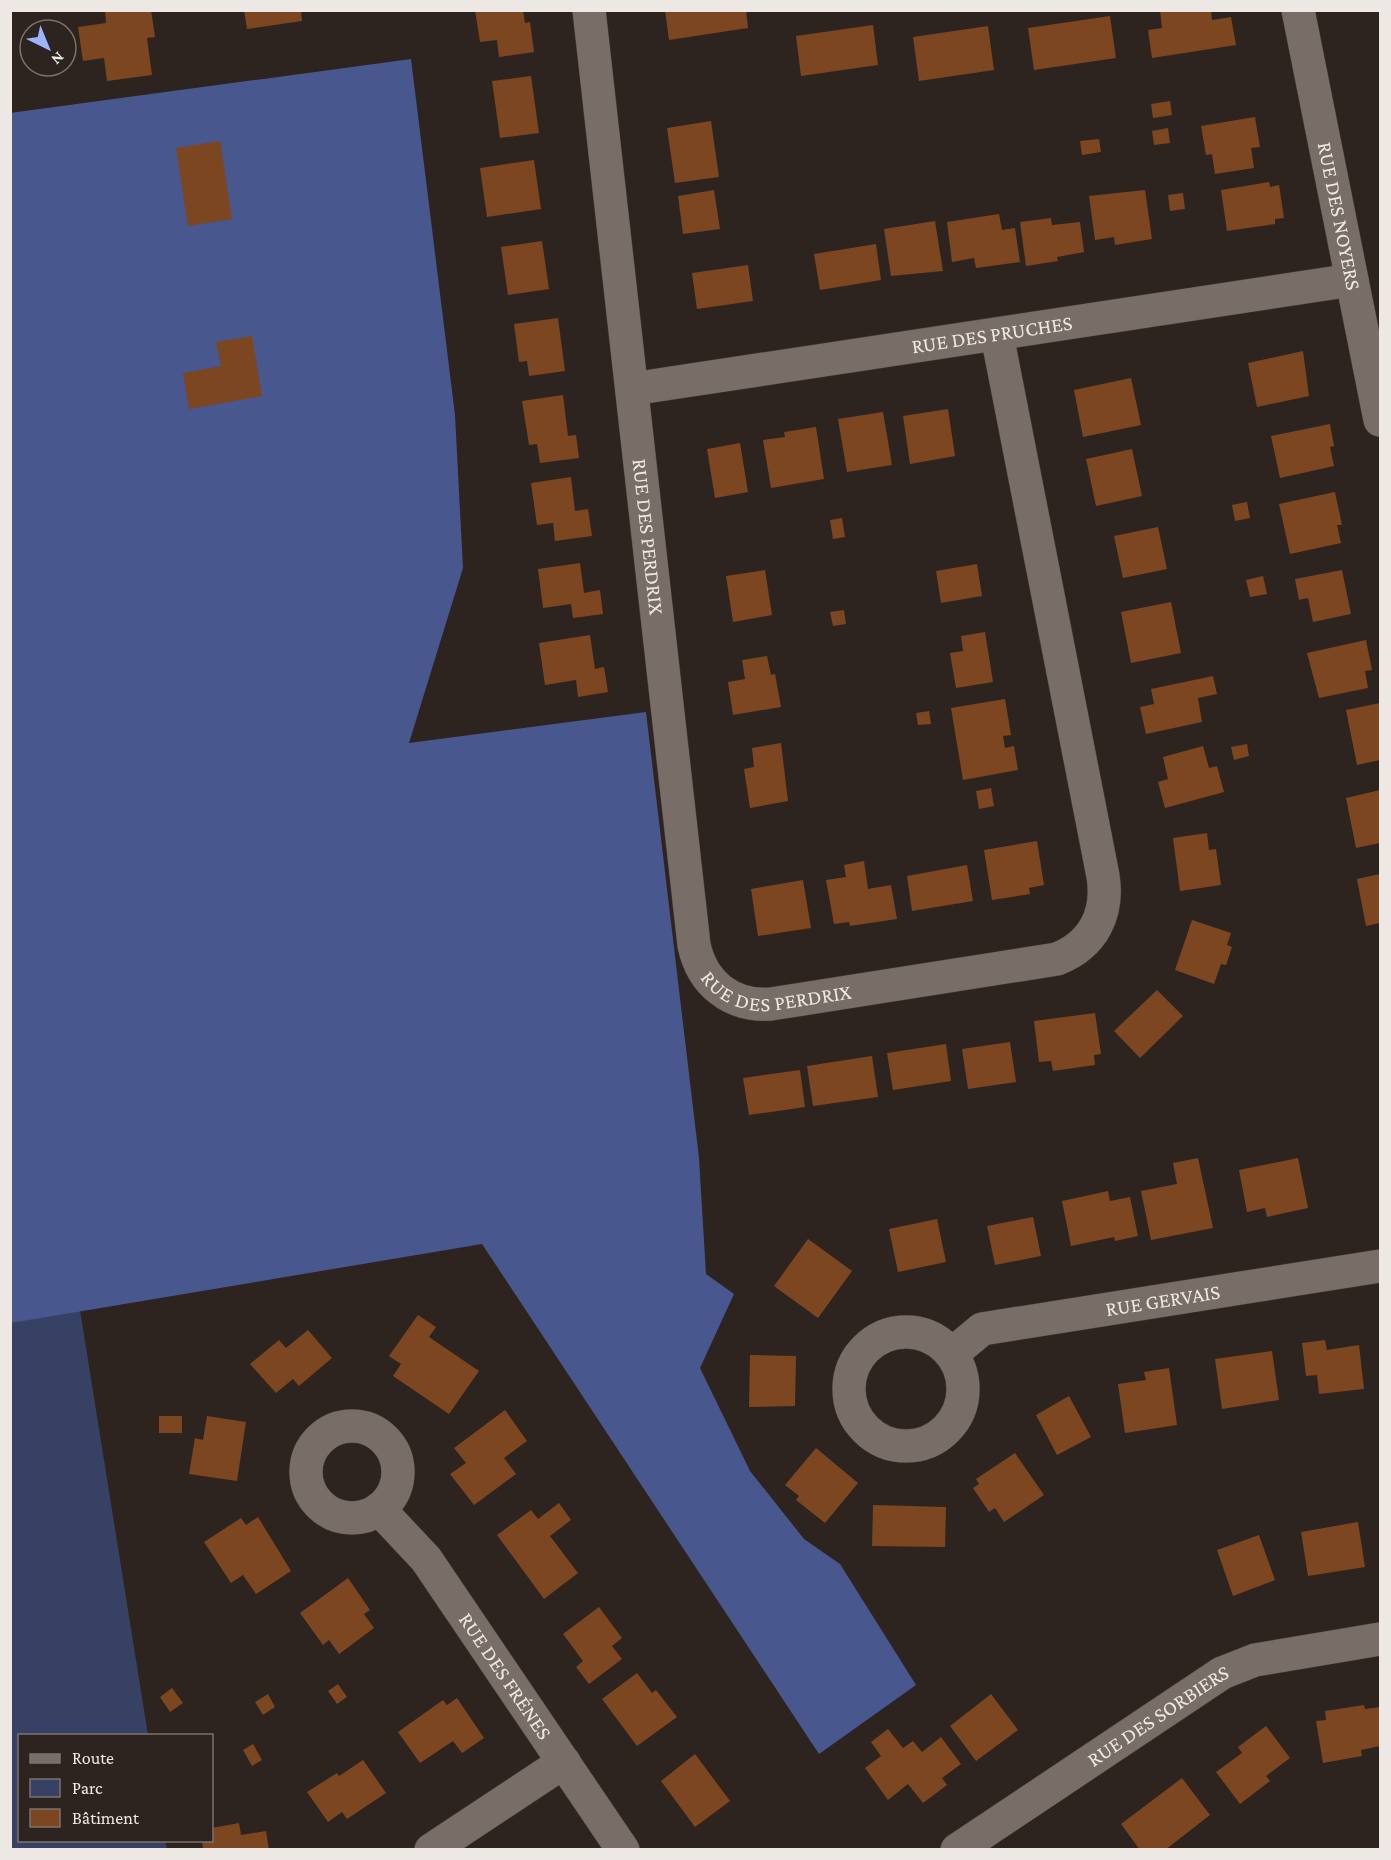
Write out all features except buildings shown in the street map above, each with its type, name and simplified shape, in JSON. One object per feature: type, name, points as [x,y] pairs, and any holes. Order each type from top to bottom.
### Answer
[{"type":"street","name":"RUE DES PERDRIX","points":[[589,10],[697,956],[705,975],[720,991],[750,1004],[771,1004],[1057,959],[1086,942],[1102,913],[1105,891],[1103,876],[997,335]]},
{"type":"street","name":"RUE DES NOYERS","points":[[1298,10],[1380,420]]},
{"type":"street","name":"RUE DES PRUCHES","points":[[632,389],[1352,280]]},
{"type":"street","name":"RUE GERVAIS","points":[[952,1354],[982,1329],[1380,1266]]},
{"type":"street","name":"RUE DES FRÉNES","points":[[380,1509],[426,1559],[623,1850]]},
{"type":"street","name":"RUE DES SORBIERS","points":[[957,1850],[1222,1673],[1255,1660],[1380,1639]]},
{"type":"street","points":[[431,1850],[564,1762]]},
{"type":"green space","points":[[80,1310],[148,1734],[18,1734],[18,1842],[165,1842],[167,1849],[11,1849],[11,1323]]},
{"type":"shaded area","points":[[411,59],[455,415],[463,568],[409,743],[646,712],[699,1158],[706,1274],[734,1294],[700,1368],[750,1471],[804,1539],[840,1564],[916,1685],[819,1754],[482,1244],[11,1323],[10,113]]}]
